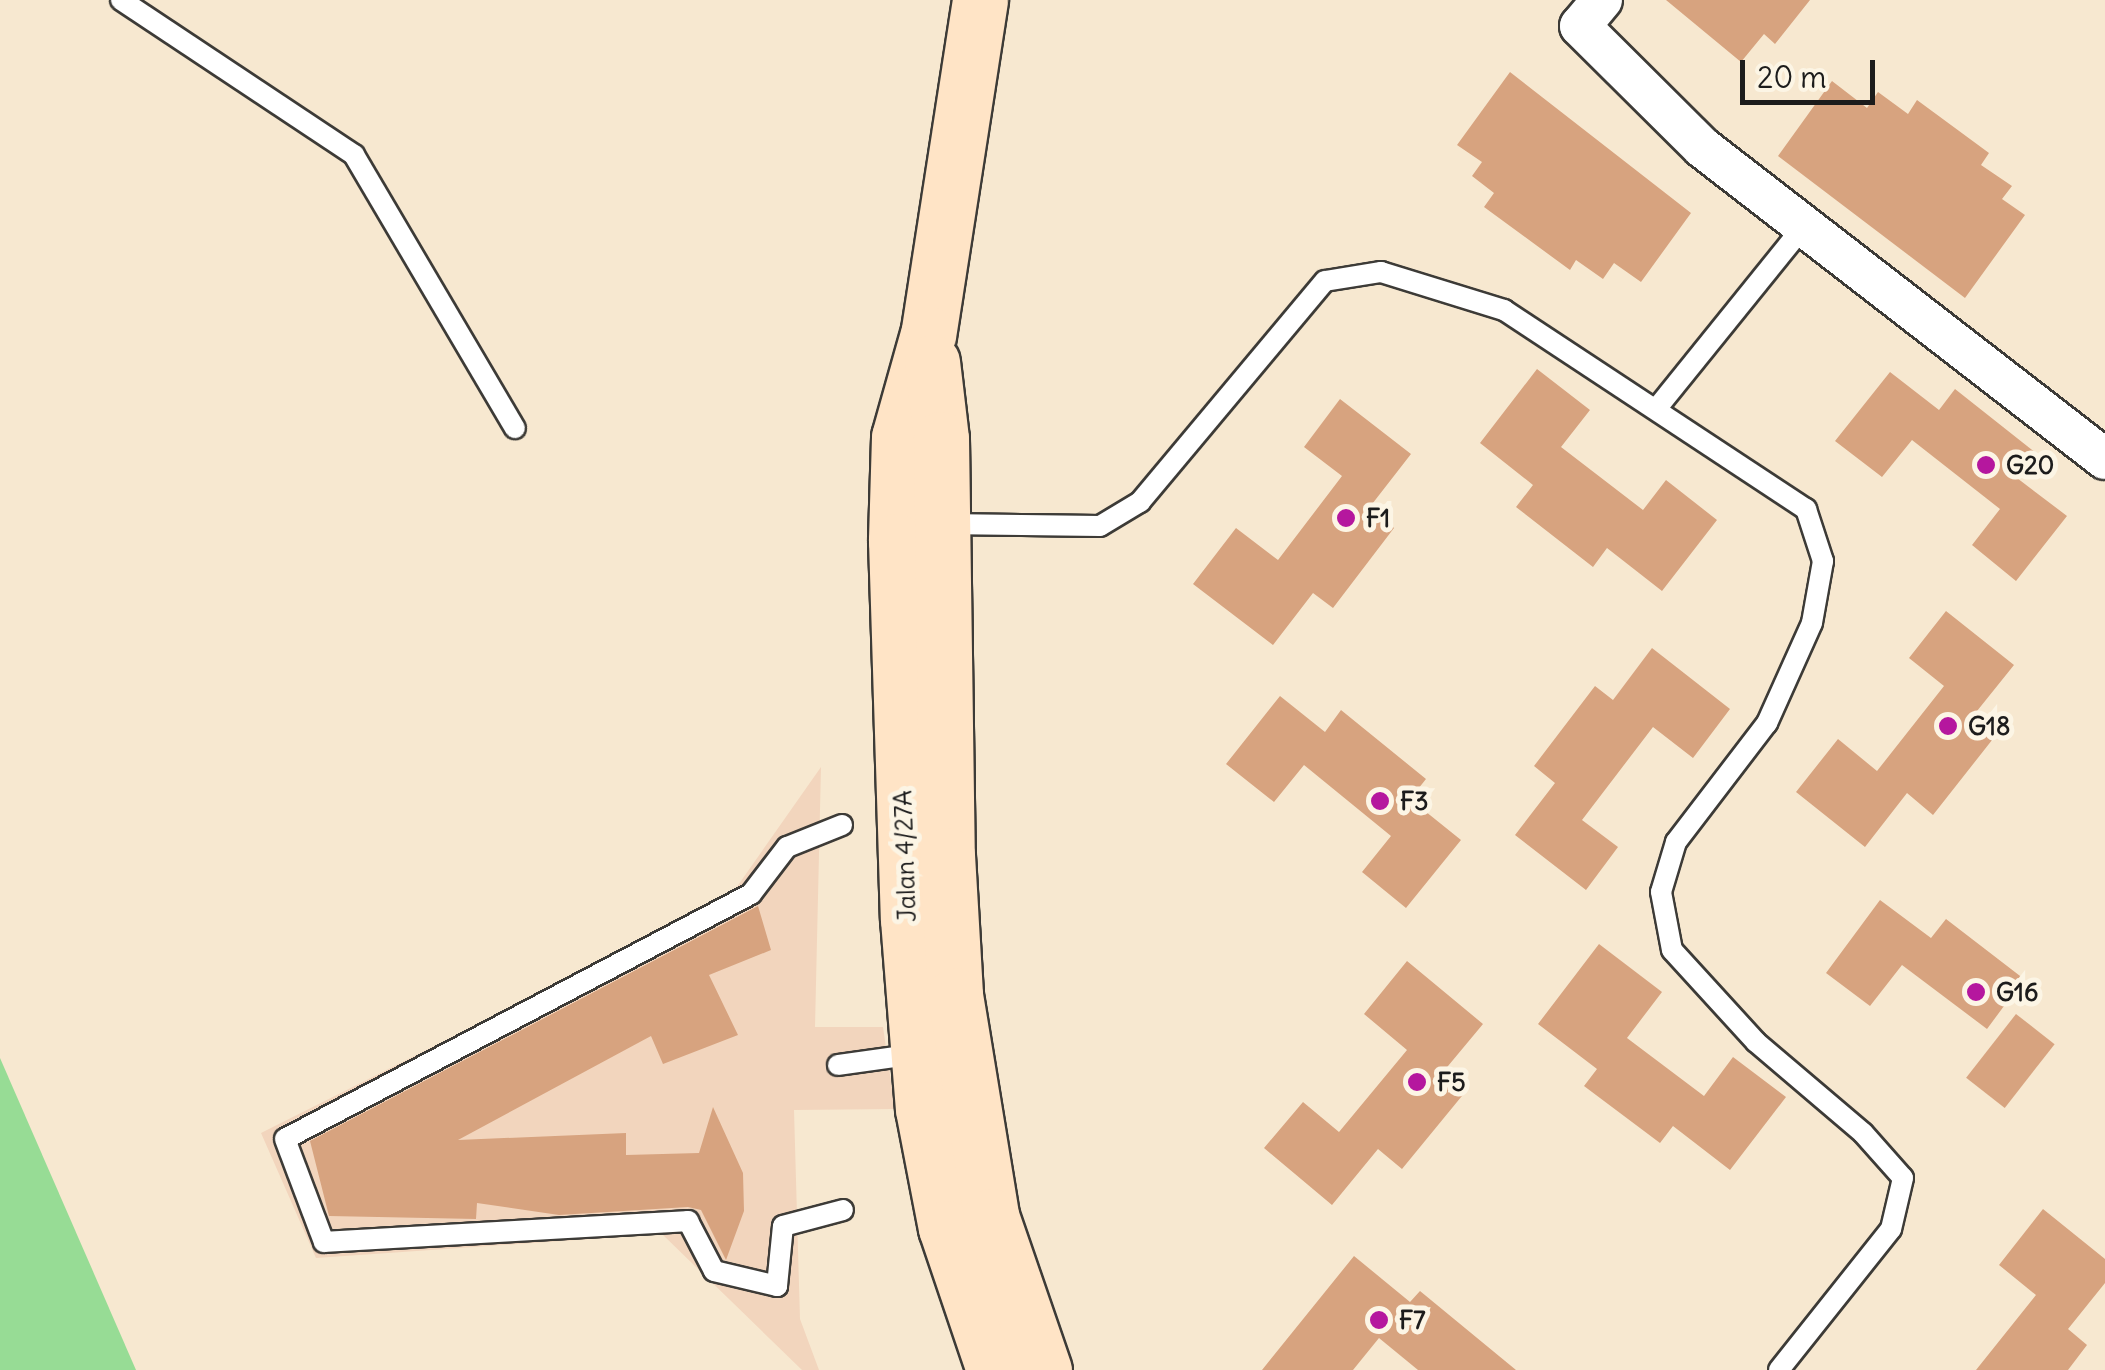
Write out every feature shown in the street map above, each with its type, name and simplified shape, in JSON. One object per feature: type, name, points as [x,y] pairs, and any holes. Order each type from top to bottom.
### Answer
[{"type":"street","name":"Jalan 4/27A","points":[[980,0],[928,334],[899,437],[896,541],[940,1053],[946,1228],[994,1370]]},
{"type":"street","points":[[1602,0],[1580,26],[1703,148],[2105,459]]},
{"type":"street","name":"Jalan 4/27A","points":[[928,334],[941,439],[949,924],[940,1053],[1044,1370]]},
{"type":"lane","points":[[121,0],[354,155],[515,428]]},
{"type":"lane","points":[[1658,408],[1804,226]]},
{"type":"lane","points":[[940,524],[1100,526],[1140,502],[1325,281],[1381,272],[1504,310],[1806,509],[1823,561],[1812,623],[1767,723],[1676,842],[1660,892],[1672,950],[1756,1042],[1862,1133],[1903,1178],[1892,1229],[1778,1370]]},
{"type":"lane","points":[[842,826],[787,847],[751,894],[285,1139],[324,1242],[688,1220],[714,1271],[778,1286],[783,1226],[843,1210]]},
{"type":"lane","points":[[838,1064],[940,1053]]},
{"type":"shaded area","points":[[821,767],[815,1027],[883,1027],[895,1109],[794,1110],[800,1319],[819,1370],[802,1370],[662,1234],[316,1258],[261,1133],[729,898]]},
{"type":"green space","points":[[0,1058],[136,1370],[0,1370]]},
{"type":"building","points":[[1666,0],[1810,0],[1775,44],[1764,34],[1741,62]]},
{"type":"building","points":[[1510,72],[1691,213],[1641,282],[1614,263],[1603,279],[1576,260],[1570,270],[1484,207],[1494,193],[1472,176],[1482,162],[1457,145]]},
{"type":"building","points":[[1832,81],[1867,108],[1878,92],[1908,114],[1917,100],[1989,153],[1981,165],[2012,186],[2002,199],[2025,215],[1965,298],[1778,156]]},
{"type":"building","points":[[1537,369],[1590,410],[1561,447],[1643,510],[1666,480],[1717,520],[1662,591],[1607,548],[1593,567],[1516,507],[1533,485],[1480,443]]},
{"type":"building","name":"G20","points":[[1890,372],[1939,410],[1955,389],[2036,453],[2017,478],[2067,516],[2016,581],[1972,545],[2000,509],[1912,440],[1882,477],[1835,441]]},
{"type":"building","name":"F1","points":[[1340,399],[1411,454],[1369,508],[1394,528],[1333,608],[1313,593],[1273,645],[1193,584],[1236,528],[1278,560],[1342,476],[1304,447]]},
{"type":"building","name":"G18","points":[[1946,611],[2014,665],[1973,716],[1996,735],[1933,815],[1907,793],[1865,847],[1796,792],[1838,739],[1877,771],[1944,686],[1909,658]]},
{"type":"building","points":[[1652,648],[1730,709],[1693,758],[1653,727],[1582,820],[1618,847],[1586,890],[1515,835],[1555,783],[1534,766],[1595,686],[1613,700]]},
{"type":"building","name":"F3","points":[[1280,696],[1325,732],[1341,710],[1426,779],[1410,799],[1461,840],[1406,908],[1362,872],[1391,836],[1304,765],[1274,802],[1226,764]]},
{"type":"building","name":"G16","points":[[1880,900],[1931,938],[1946,919],[2024,979],[1987,1029],[1902,965],[1870,1006],[1826,973]]},
{"type":"building","points":[[758,906],[771,950],[709,975],[738,1035],[663,1064],[651,1036],[458,1140],[626,1133],[626,1155],[699,1153],[713,1107],[743,1173],[744,1211],[726,1260],[701,1210],[688,1207],[559,1215],[477,1203],[476,1219],[329,1216],[310,1141]]},
{"type":"building","points":[[1599,944],[1662,992],[1627,1038],[1704,1096],[1733,1057],[1786,1097],[1730,1170],[1673,1126],[1660,1143],[1584,1086],[1597,1069],[1538,1024]]},
{"type":"building","name":"F5","points":[[1407,961],[1483,1024],[1443,1072],[1466,1091],[1402,1169],[1378,1149],[1332,1205],[1264,1148],[1303,1102],[1339,1132],[1407,1050],[1364,1014]]},
{"type":"building","points":[[2016,1014],[2055,1044],[2005,1108],[1966,1078]]},
{"type":"building","points":[[2043,1209],[2105,1259],[2105,1283],[2068,1329],[2087,1345],[2068,1370],[1976,1370],[2036,1295],[1999,1265]]},
{"type":"building","name":"F7","points":[[1354,1256],[1410,1302],[1420,1291],[1516,1370],[1418,1370],[1379,1338],[1353,1370],[1262,1370]]},
{"type":"place","name":"G20","points":[[1986,465]]},
{"type":"place","name":"F1","points":[[1346,518]]},
{"type":"place","name":"G18","points":[[1948,726]]},
{"type":"place","name":"F3","points":[[1380,801]]},
{"type":"place","name":"G16","points":[[1976,992]]},
{"type":"place","name":"F5","points":[[1417,1082]]},
{"type":"place","name":"F7","points":[[1379,1320]]}]
